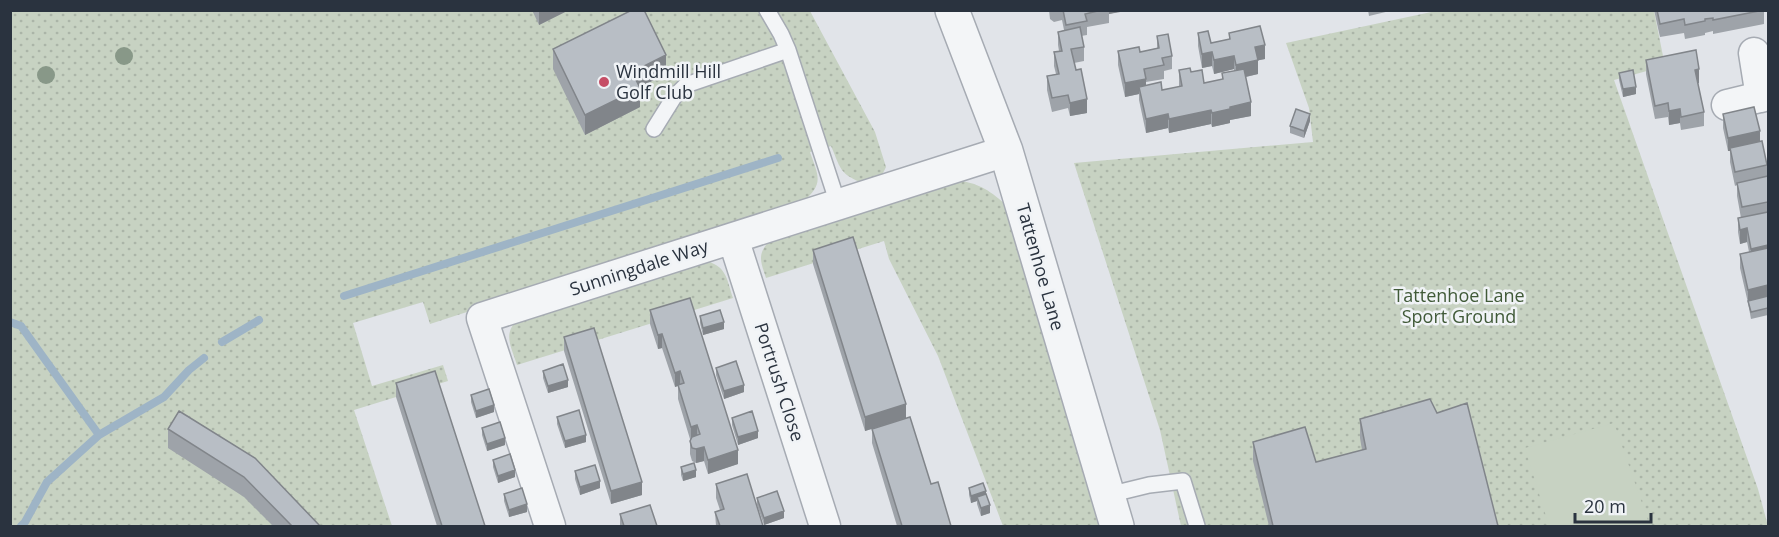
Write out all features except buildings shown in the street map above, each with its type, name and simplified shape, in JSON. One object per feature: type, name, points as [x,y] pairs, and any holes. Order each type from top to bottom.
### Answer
[{"type":"street","name":"Tattenhoe Lane","points":[[952,10],[1006,151],[1117,526]]},
{"type":"street","points":[[1727,105],[1765,96],[1754,53]]},
{"type":"street","name":"Sunningdale Way","points":[[550,526],[482,318],[1006,151]]},
{"type":"street","name":"Portrush Close","points":[[733,238],[825,526]]},
{"type":"lane","points":[[767,10],[788,50],[838,204]]},
{"type":"lane","points":[[654,129],[674,97],[686,85],[788,50]]},
{"type":"lane","points":[[1108,495],[1149,485],[1183,481],[1197,526]]},
{"type":"green space","points":[[10,11],[810,11],[875,132],[886,167],[881,177],[865,184],[845,174],[831,146],[810,152],[818,180],[814,190],[802,203],[430,324],[423,302],[353,323],[372,386],[443,365],[448,381],[354,410],[392,526],[11,526]]},
{"type":"green space","name":"Tattenhoe Lane Sport Ground","points":[[1436,11],[1654,11],[1665,66],[1614,80],[1758,489],[1768,526],[1181,526],[1160,430],[1074,163],[1313,142],[1309,108],[1286,43]]},
{"type":"green space","points":[[955,180],[982,188],[1005,204],[1105,526],[1003,526],[938,356],[889,259],[884,241],[766,278],[761,257],[763,249],[771,239]]},
{"type":"green space","points":[[703,260],[721,269],[727,278],[733,298],[517,365],[509,339],[511,328],[521,316]]},
{"type":"green space","points":[[1614,423],[1650,526],[1549,526],[1525,448]]},
{"type":"waterway","points":[[344,296],[778,158]]},
{"type":"waterway","points":[[222,342],[259,320]]},
{"type":"waterway","points":[[10,322],[21,326],[99,435]]},
{"type":"waterway","points":[[21,526],[47,482],[99,435],[164,397],[189,370],[204,358]]},
{"type":"place","name":"Windmill Hill Golf Club","points":[[604,82]]}]
